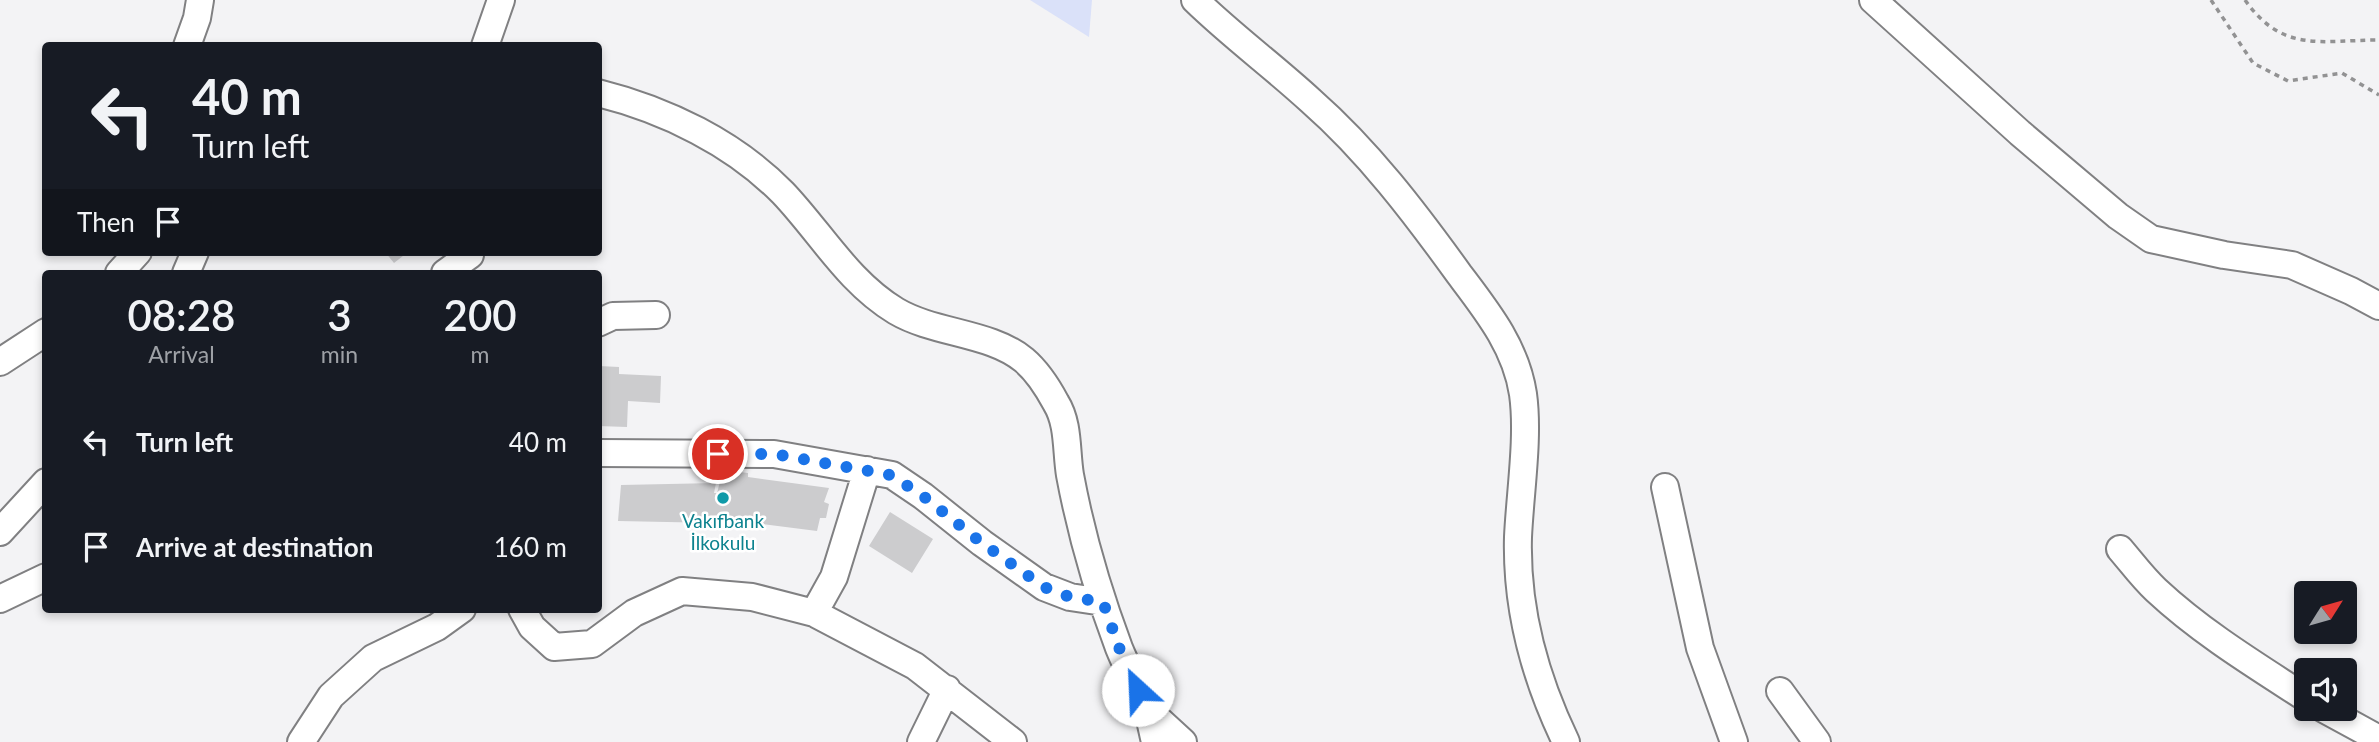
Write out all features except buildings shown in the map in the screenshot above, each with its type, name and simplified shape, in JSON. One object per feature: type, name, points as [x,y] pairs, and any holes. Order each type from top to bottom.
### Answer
[{"type":"street","points":[[188,42],[200,10],[200,0]]},
{"type":"street","points":[[486,42],[501,0]]},
{"type":"street","points":[[1195,0],[1224,29],[1311,100],[1366,156],[1426,228],[1510,349],[1518,371],[1524,412],[1518,541],[1522,604],[1538,678],[1566,742]]},
{"type":"street","points":[[1873,0],[2020,133],[2118,216],[2151,239],[2224,255],[2292,265],[2351,290],[2379,306]]},
{"type":"street","points":[[602,94],[677,120],[751,164],[783,194],[839,262],[872,295],[898,312],[923,324],[1008,351],[1025,360],[1037,374],[1058,405],[1066,429],[1070,473],[1086,548],[1120,650],[1147,709],[1155,742]]},
{"type":"street","points":[[122,270],[134,256]]},
{"type":"street","points":[[449,270],[469,256]]},
{"type":"street","points":[[602,321],[613,316],[656,315]]},
{"type":"street","points":[[0,362],[42,335]]},
{"type":"street","points":[[602,453],[774,454],[891,475],[1044,587],[1070,597],[1103,602]]},
{"type":"street","points":[[814,613],[834,577],[867,470]]},
{"type":"street","points":[[0,532],[42,486]]},
{"type":"street","points":[[1665,487],[1700,648],[1734,742]]},
{"type":"street","points":[[2120,550],[2154,588],[2178,609],[2294,690]]},
{"type":"street","points":[[0,599],[42,579]]},
{"type":"street","points":[[524,613],[532,627],[554,647],[592,644],[634,613],[682,591],[752,597],[814,613],[915,666],[1013,742]]},
{"type":"street","points":[[301,742],[331,696],[373,658],[437,627],[456,613]]},
{"type":"street","points":[[921,742],[947,689]]},
{"type":"street","points":[[1780,691],[1817,742]]},
{"type":"street","points":[[1147,709],[1183,742]]},
{"type":"street","points":[[2346,721],[2379,739]]},
{"type":"path","points":[[2211,0],[2253,63],[2288,81],[2342,73],[2379,95]]},
{"type":"path","points":[[2245,0],[2258,19],[2288,38],[2335,43],[2379,40]]},
{"type":"shaded area","points":[[1030,0],[1092,0],[1089,37]]},
{"type":"place","name":"Vakıfbank İlkokulu","points":[[723,498]]},
{"type":"route","points":[[718,454],[774,454],[891,475],[1044,587],[1070,597],[1103,602],[1138,690]]}]
